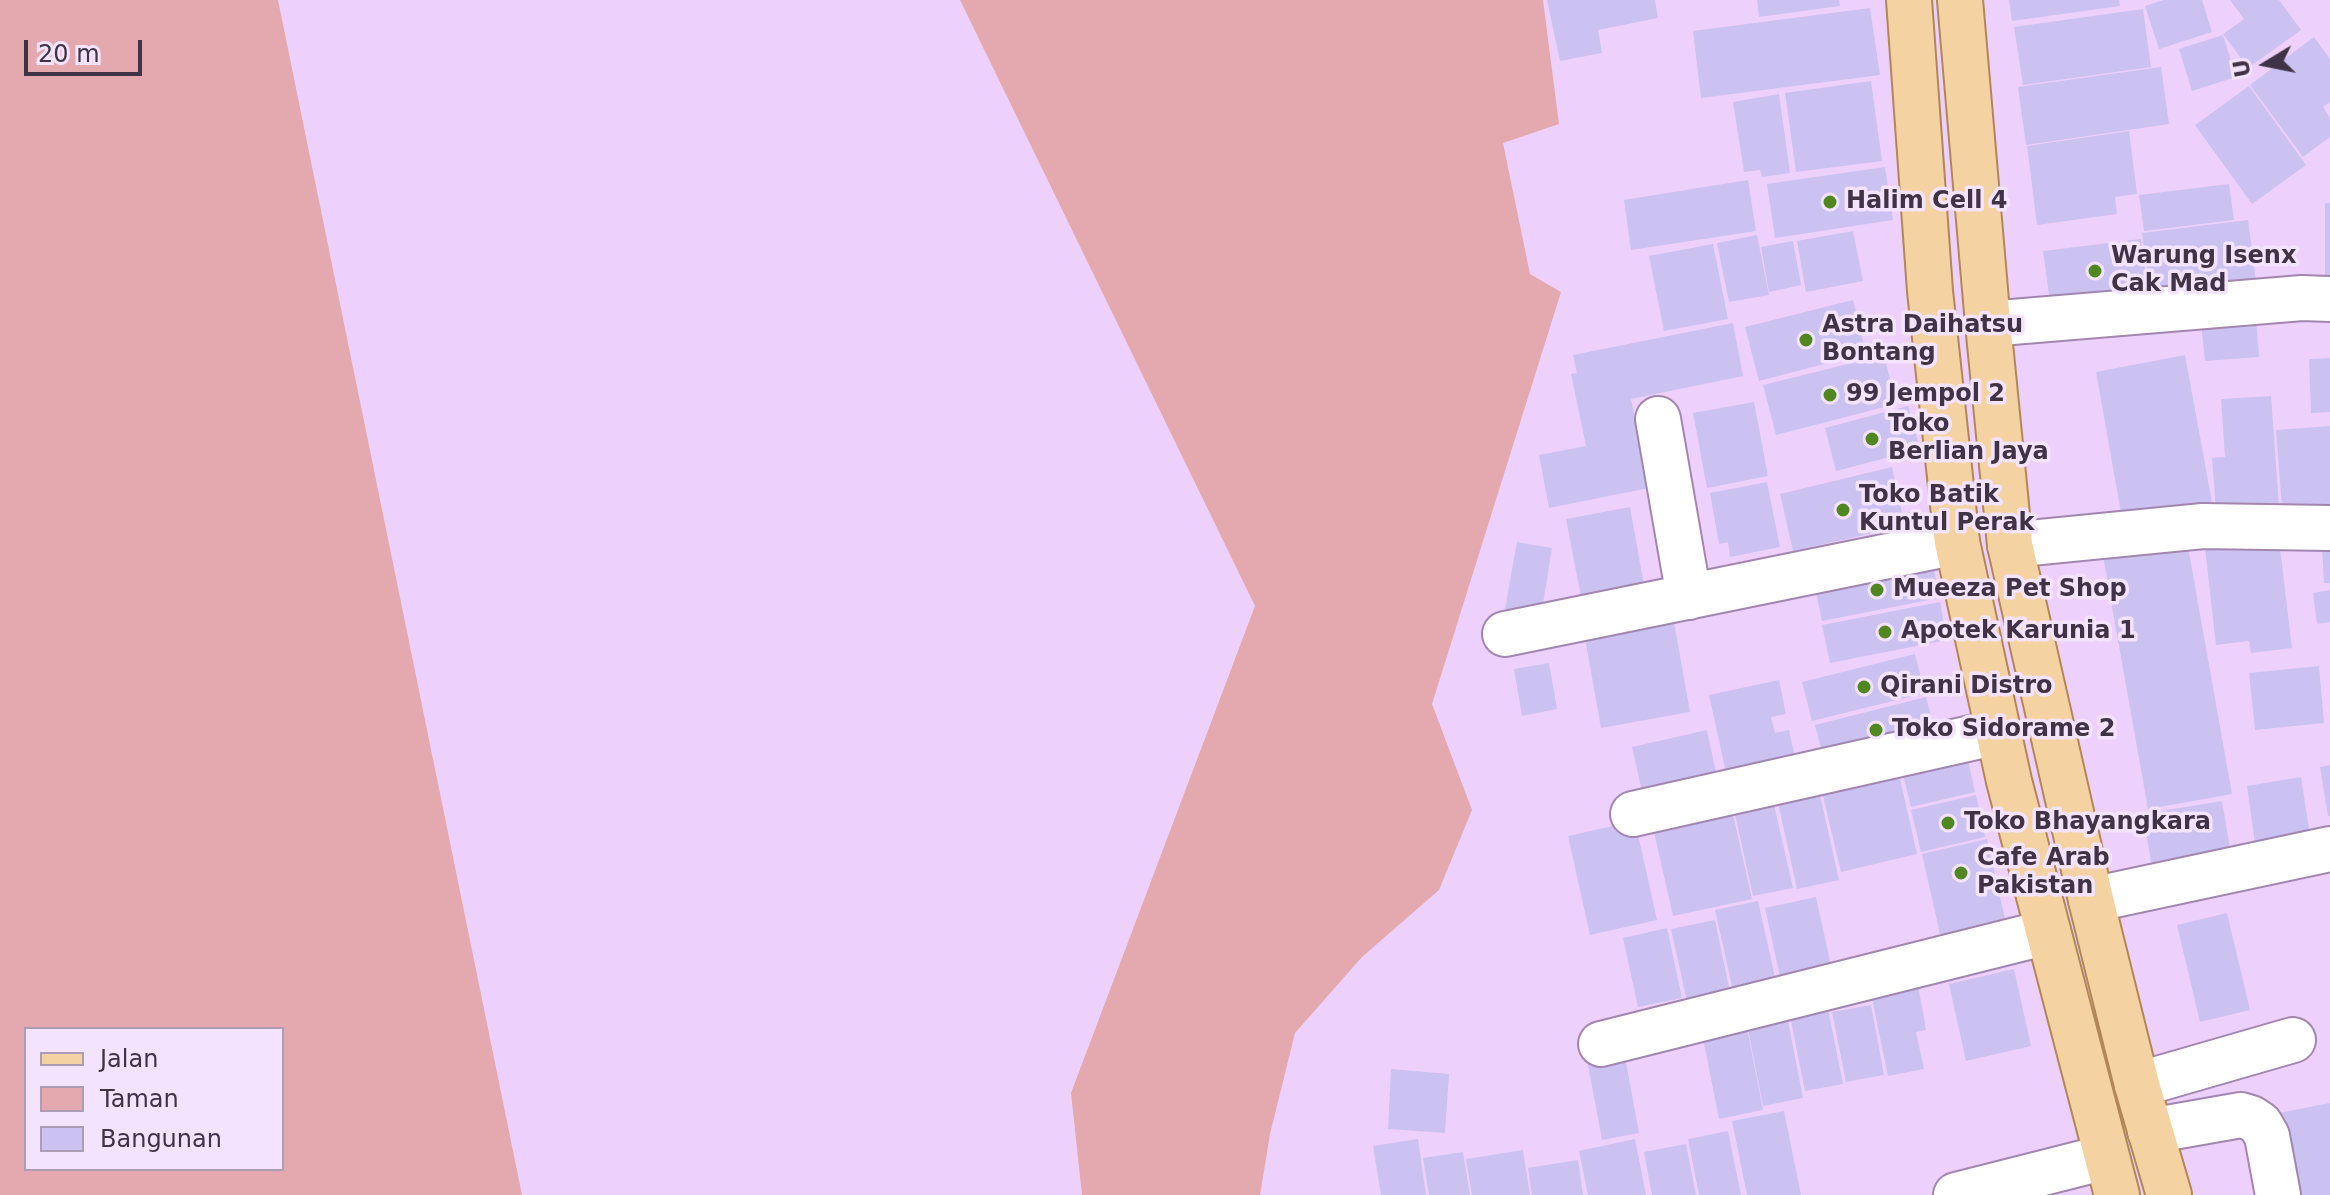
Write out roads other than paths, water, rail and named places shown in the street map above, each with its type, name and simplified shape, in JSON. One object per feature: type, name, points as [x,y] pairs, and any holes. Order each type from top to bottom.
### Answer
[{"type":"main road","points":[[1909,0],[1930,291],[1957,542],[1998,732],[2111,1176]]},
{"type":"main road","points":[[1960,0],[2010,545],[2091,900],[2137,1085],[2169,1195]]},
{"type":"main road","points":[[1920,153],[1973,147]]},
{"type":"street","points":[[1988,324],[2302,298],[2330,299]]},
{"type":"street","points":[[1658,419],[1689,597]]},
{"type":"street","points":[[2010,545],[2203,526],[2330,528]]},
{"type":"street","points":[[1505,634],[1957,542]]},
{"type":"street","points":[[1633,814],[1998,732]]},
{"type":"street","points":[[2091,900],[2330,849]]},
{"type":"street","points":[[1601,1044],[2048,932]]},
{"type":"street","points":[[2137,1085],[2293,1040]]},
{"type":"street","points":[[2150,1131],[2241,1115],[2251,1118],[2260,1124],[2267,1136],[2278,1195]]},
{"type":"street","points":[[1956,1195],[2111,1176]]},
{"type":"place","name":"Halim Cell 4","points":[[1830,202]]},
{"type":"place","name":"Warung Isenx Cak Mad","points":[[2095,271]]},
{"type":"place","name":"Astra Daihatsu Bontang","points":[[1806,340]]},
{"type":"place","name":"99 Jempol 2","points":[[1830,395]]},
{"type":"place","name":"Toko Berlian Jaya","points":[[1872,439]]},
{"type":"place","name":"Toko Batik Kuntul Perak","points":[[1843,510]]},
{"type":"place","name":"Mueeza Pet Shop","points":[[1877,590]]},
{"type":"place","name":"Apotek Karunia 1","points":[[1885,632]]},
{"type":"place","name":"Qirani Distro","points":[[1864,687]]},
{"type":"place","name":"Toko Sidorame 2","points":[[1876,730]]},
{"type":"place","name":"Toko Bhayangkara","points":[[1948,823]]},
{"type":"place","name":"Cafe Arab Pakistan","points":[[1961,873]]}]
